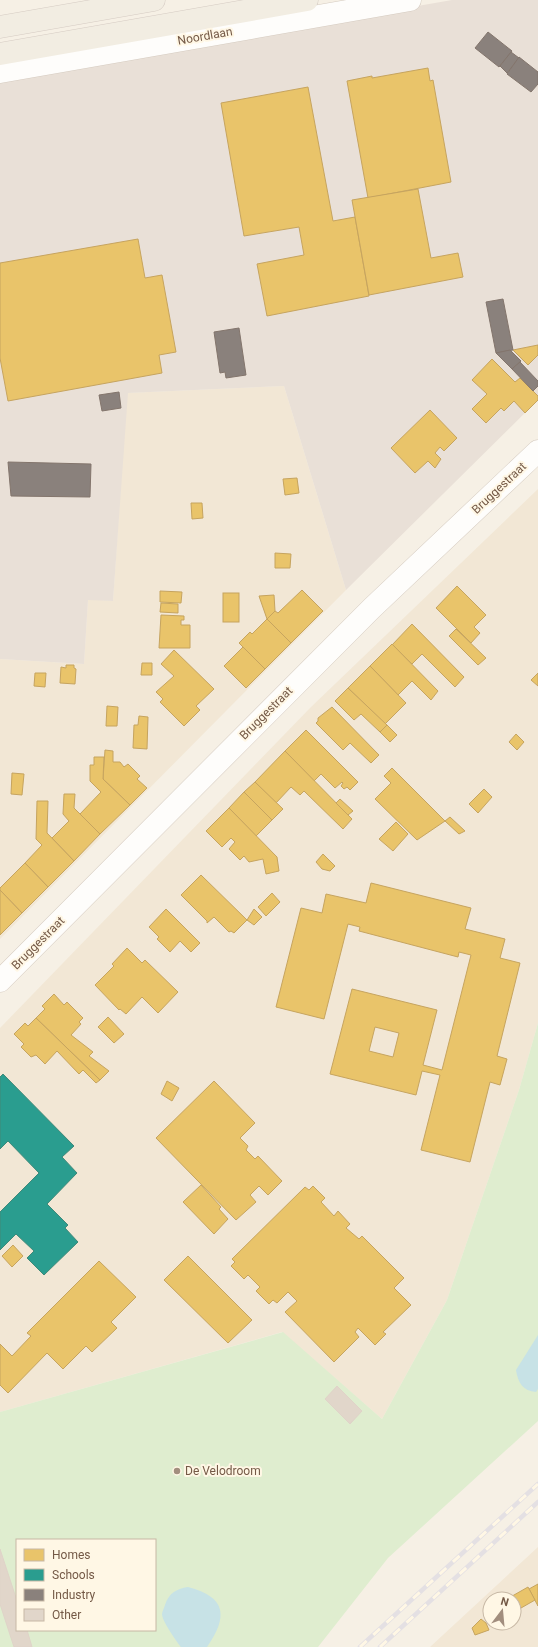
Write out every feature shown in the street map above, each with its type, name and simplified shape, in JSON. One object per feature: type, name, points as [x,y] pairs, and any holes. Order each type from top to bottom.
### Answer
[{"type":"main road","points":[[0,27],[154,0]]},
{"type":"main road","name":"Noordlaan","points":[[0,54],[307,0]]},
{"type":"street","name":"Noordlaan","points":[[0,72],[410,0]]},
{"type":"street","name":"Bruggestraat","points":[[0,981],[372,608],[538,452]]},
{"type":"shaded area","points":[[452,0],[538,0],[538,400],[346,590],[284,386],[128,393],[113,601],[88,600],[84,664],[0,659],[0,79]]},
{"type":"shaded area","points":[[284,386],[346,590],[0,939],[0,659],[84,664],[88,599],[113,601],[127,393]]},
{"type":"shaded area","points":[[538,489],[538,1023],[519,1090],[447,1300],[382,1419],[282,1332],[0,1412],[0,1028],[311,707]]},
{"type":"shaded area","points":[[538,1547],[538,1647],[430,1647],[482,1599],[482,1631],[522,1631],[522,1591],[490,1591]]},
{"type":"green space","name":"De Velodroom","points":[[538,1023],[538,1421],[388,1558],[318,1647],[0,1647],[0,1412],[283,1332],[382,1419],[447,1300],[519,1090]]},
{"type":"water","points":[[538,1335],[538,1389],[536,1392],[528,1390],[522,1386],[518,1379],[516,1370]]},
{"type":"water","points":[[188,1587],[201,1591],[210,1596],[217,1602],[220,1610],[218,1626],[207,1647],[181,1647],[164,1621],[162,1614],[169,1597],[177,1590]]},
{"type":"building: Homes","points":[[428,68],[430,81],[433,80],[451,182],[368,198],[347,81]]},
{"type":"building: Homes","points":[[308,87],[333,221],[355,217],[369,296],[267,316],[257,264],[304,255],[299,227],[244,236],[221,103]]},
{"type":"building: Homes","points":[[418,189],[431,258],[458,253],[463,277],[369,295],[352,200]]},
{"type":"building: Homes","points":[[138,239],[145,278],[162,275],[176,352],[159,355],[162,373],[8,401],[0,358],[0,263]]},
{"type":"building: Homes","points":[[538,345],[538,355],[528,365],[513,350]]},
{"type":"building: Homes","points":[[492,359],[515,382],[520,378],[538,396],[538,400],[525,413],[514,401],[504,411],[501,408],[486,423],[472,409],[487,394],[472,380]]},
{"type":"building: Homes","points":[[430,410],[457,438],[444,451],[440,447],[435,453],[441,459],[435,468],[428,461],[415,473],[391,448]]},
{"type":"building: Homes","points":[[297,478],[299,493],[285,495],[283,479]]},
{"type":"building: Homes","points":[[191,503],[202,503],[203,518],[192,519]]},
{"type":"building: Homes","points":[[275,553],[291,554],[290,568],[275,568]]},
{"type":"building: Homes","points":[[457,586],[486,615],[474,627],[480,633],[471,643],[436,608]]},
{"type":"building: Homes","points":[[302,590],[323,611],[291,643],[267,619],[275,611],[278,613]]},
{"type":"building: Homes","points":[[160,591],[182,592],[181,603],[160,602]]},
{"type":"building: Homes","points":[[223,593],[239,593],[239,622],[223,622]]},
{"type":"building: Homes","points":[[274,595],[275,611],[267,619],[259,596]]},
{"type":"building: Homes","points":[[161,603],[178,604],[178,613],[160,612]]},
{"type":"building: Homes","points":[[161,615],[184,616],[184,620],[181,620],[181,625],[190,625],[190,648],[159,648]]},
{"type":"building: Homes","points":[[267,619],[291,643],[265,669],[239,643],[250,632],[252,634]]},
{"type":"building: Homes","points":[[412,624],[464,677],[455,687],[422,654],[412,664],[392,645]]},
{"type":"building: Homes","points":[[456,629],[486,658],[478,665],[449,636]]},
{"type":"building: Homes","points":[[392,644],[438,691],[431,700],[412,681],[398,695],[370,666]]},
{"type":"building: Homes","points":[[243,647],[265,669],[246,688],[224,666]]},
{"type":"building: Homes","points":[[174,650],[214,689],[196,706],[200,710],[184,726],[160,702],[163,699],[156,692],[174,676],[161,664]]},
{"type":"building: Homes","points":[[142,663],[152,663],[152,675],[141,675]]},
{"type":"building: Homes","points":[[66,665],[74,665],[74,668],[76,669],[75,684],[60,683],[61,667],[66,668]]},
{"type":"building: Homes","points":[[370,666],[406,703],[385,724],[348,688]]},
{"type":"building: Homes","points":[[35,673],[46,673],[45,687],[34,686]]},
{"type":"building: Homes","points":[[538,673],[538,686],[531,680]]},
{"type":"building: Homes","points":[[348,688],[387,725],[380,732],[361,714],[354,720],[335,701]]},
{"type":"building: Homes","points":[[107,706],[118,707],[117,726],[106,726]]},
{"type":"building: Homes","points":[[332,707],[379,755],[371,763],[350,743],[343,750],[316,723],[318,718]]},
{"type":"building: Homes","points":[[139,716],[148,717],[147,749],[133,748],[134,725],[138,725]]},
{"type":"building: Homes","points":[[387,725],[397,735],[390,742],[380,732]]},
{"type":"building: Homes","points":[[306,730],[358,782],[350,790],[347,787],[344,789],[341,786],[343,783],[342,782],[335,788],[321,774],[314,781],[285,751]]},
{"type":"building: Homes","points":[[516,734],[524,742],[517,750],[509,742]]},
{"type":"building: Homes","points":[[105,750],[113,751],[113,762],[120,762],[124,767],[128,764],[140,776],[137,779],[147,788],[130,805],[103,779]]},
{"type":"building: Homes","points":[[285,751],[352,819],[343,829],[304,791],[300,795],[291,787],[276,803],[255,782]]},
{"type":"building: Homes","points":[[94,757],[104,757],[103,779],[130,805],[100,834],[80,814],[101,792],[90,781],[90,765],[94,765]]},
{"type":"building: Homes","points":[[392,768],[445,821],[417,840],[375,799],[391,783],[384,776]]},
{"type":"building: Homes","points":[[12,773],[24,774],[22,795],[11,794]]},
{"type":"building: Homes","points":[[255,782],[283,809],[272,820],[244,792]]},
{"type":"building: Homes","points":[[484,789],[492,797],[478,813],[469,804]]},
{"type":"building: Homes","points":[[244,792],[272,820],[256,836],[229,808]]},
{"type":"building: Homes","points":[[64,794],[75,794],[74,808],[100,834],[74,861],[52,838],[69,821],[63,814]]},
{"type":"building: Homes","points":[[340,799],[353,811],[348,815],[336,803]]},
{"type":"building: Homes","points":[[37,801],[48,801],[47,833],[74,861],[48,887],[25,863],[42,845],[36,839]]},
{"type":"building: Homes","points":[[229,808],[277,857],[279,871],[266,874],[263,859],[249,862],[244,856],[240,860],[229,849],[235,842],[231,838],[222,847],[206,831]]},
{"type":"building: Homes","points":[[450,817],[465,831],[459,834],[445,821]]},
{"type":"building: Homes","points":[[396,822],[408,834],[393,851],[379,839]]},
{"type":"building: Homes","points":[[323,854],[335,866],[330,871],[322,869],[316,862]]},
{"type":"building: Homes","points":[[25,863],[48,887],[22,913],[0,890],[0,888]]},
{"type":"building: Homes","points":[[201,875],[247,920],[234,933],[231,931],[229,932],[214,917],[207,923],[207,921],[181,895]]},
{"type":"building: Homes","points":[[371,883],[471,908],[465,929],[505,939],[500,958],[520,963],[497,1056],[507,1059],[500,1085],[490,1082],[470,1162],[421,1150],[440,1075],[422,1071],[416,1095],[330,1074],[352,989],[437,1010],[423,1065],[442,1070],[471,955],[459,952],[458,957],[359,931],[360,927],[348,924],[324,1019],[276,1007],[301,908],[322,913],[326,894],[366,903]],"holes":[[[375,1027],[399,1033],[393,1057],[369,1051]]]},
{"type":"building: Homes","points":[[0,890],[22,913],[0,935]]},
{"type":"building: Homes","points":[[272,893],[280,902],[266,916],[258,907]]},
{"type":"building: Homes","points":[[166,909],[200,943],[191,952],[180,941],[170,952],[157,939],[159,937],[149,927]]},
{"type":"building: Homes","points":[[254,909],[262,917],[254,925],[247,920]]},
{"type":"building: Homes","points":[[127,948],[142,963],[145,960],[178,992],[158,1013],[142,997],[126,1014],[120,1009],[119,1010],[95,985],[114,966],[112,964]]},
{"type":"building: Homes","points":[[54,994],[64,1005],[67,1002],[83,1018],[79,1022],[81,1024],[71,1035],[93,1052],[89,1056],[109,1071],[100,1080],[36,1018],[45,1009],[42,1006]]},
{"type":"building: Homes","points":[[108,1017],[124,1034],[114,1043],[98,1027]]},
{"type":"building: Homes","points":[[36,1018],[100,1080],[96,1083],[83,1070],[79,1074],[57,1051],[45,1064],[36,1055],[31,1057],[21,1047],[24,1044],[14,1034],[25,1023],[28,1026]]},
{"type":"building: Homes","points":[[167,1081],[179,1088],[172,1101],[161,1094]]},
{"type":"building: Homes","points":[[214,1081],[255,1123],[240,1138],[248,1146],[246,1150],[255,1159],[258,1156],[282,1181],[268,1195],[259,1186],[250,1195],[256,1202],[236,1220],[156,1138]]},
{"type":"building: Homes","points":[[201,1185],[221,1207],[219,1209],[228,1219],[214,1234],[183,1202]]},
{"type":"building: Homes","points":[[313,1186],[325,1198],[321,1202],[334,1216],[338,1211],[350,1224],[346,1228],[359,1239],[362,1236],[404,1278],[394,1288],[411,1305],[383,1332],[386,1334],[375,1345],[358,1328],[355,1332],[359,1337],[334,1362],[285,1312],[297,1301],[288,1292],[277,1303],[273,1300],[269,1304],[256,1291],[260,1287],[248,1275],[244,1279],[231,1266],[235,1262],[232,1259],[305,1187],[309,1190]]},
{"type":"building: Homes","points":[[13,1245],[23,1256],[12,1267],[2,1256]]},
{"type":"building: Homes","points":[[188,1256],[252,1320],[228,1343],[164,1280]]},
{"type":"building: Homes","points":[[99,1261],[136,1297],[111,1322],[117,1328],[92,1352],[86,1346],[63,1369],[47,1353],[8,1393],[0,1385],[0,1344],[12,1356],[31,1336],[27,1333]]},
{"type":"building: Homes","points":[[538,1584],[538,1606],[529,1589]]},
{"type":"building: Homes","points":[[528,1587],[535,1600],[522,1607],[521,1591]]},
{"type":"building: Homes","points":[[481,1619],[482,1631],[486,1631],[475,1635],[472,1628]]},
{"type":"building: Schools","points":[[3,1074],[74,1146],[62,1157],[77,1173],[47,1204],[68,1225],[65,1228],[78,1242],[44,1275],[27,1258],[34,1251],[16,1234],[0,1250],[0,1212],[39,1173],[8,1141],[0,1149],[0,1077]]},
{"type":"building: Industry","points":[[488,32],[512,51],[499,67],[475,48]]},
{"type":"building: Industry","points":[[511,52],[519,58],[507,73],[500,66]]},
{"type":"building: Industry","points":[[519,57],[538,72],[538,84],[531,92],[507,74]]},
{"type":"building: Industry","points":[[503,299],[513,350],[496,353],[486,302]]},
{"type":"building: Industry","points":[[239,328],[246,375],[226,378],[225,372],[220,373],[214,332]]},
{"type":"building: Industry","points":[[510,350],[521,361],[512,369],[496,353]]},
{"type":"building: Industry","points":[[520,362],[538,381],[538,386],[533,391],[512,369]]},
{"type":"building: Industry","points":[[119,392],[121,408],[102,411],[99,395]]},
{"type":"building: Industry","points":[[8,462],[91,464],[90,497],[11,496]]},
{"type":"building: Other","points":[[337,1386],[362,1411],[350,1424],[325,1399]]},
{"type":"building: Other","points":[[0,1549],[16,1598],[16,1631],[27,1631],[32,1647],[14,1647],[0,1604]]},
{"type":"railway","points":[[360,1647],[538,1484]]},
{"type":"railway","points":[[380,1647],[538,1502]]},
{"type":"place","name":"De Velodroom","points":[[177,1471]]}]
